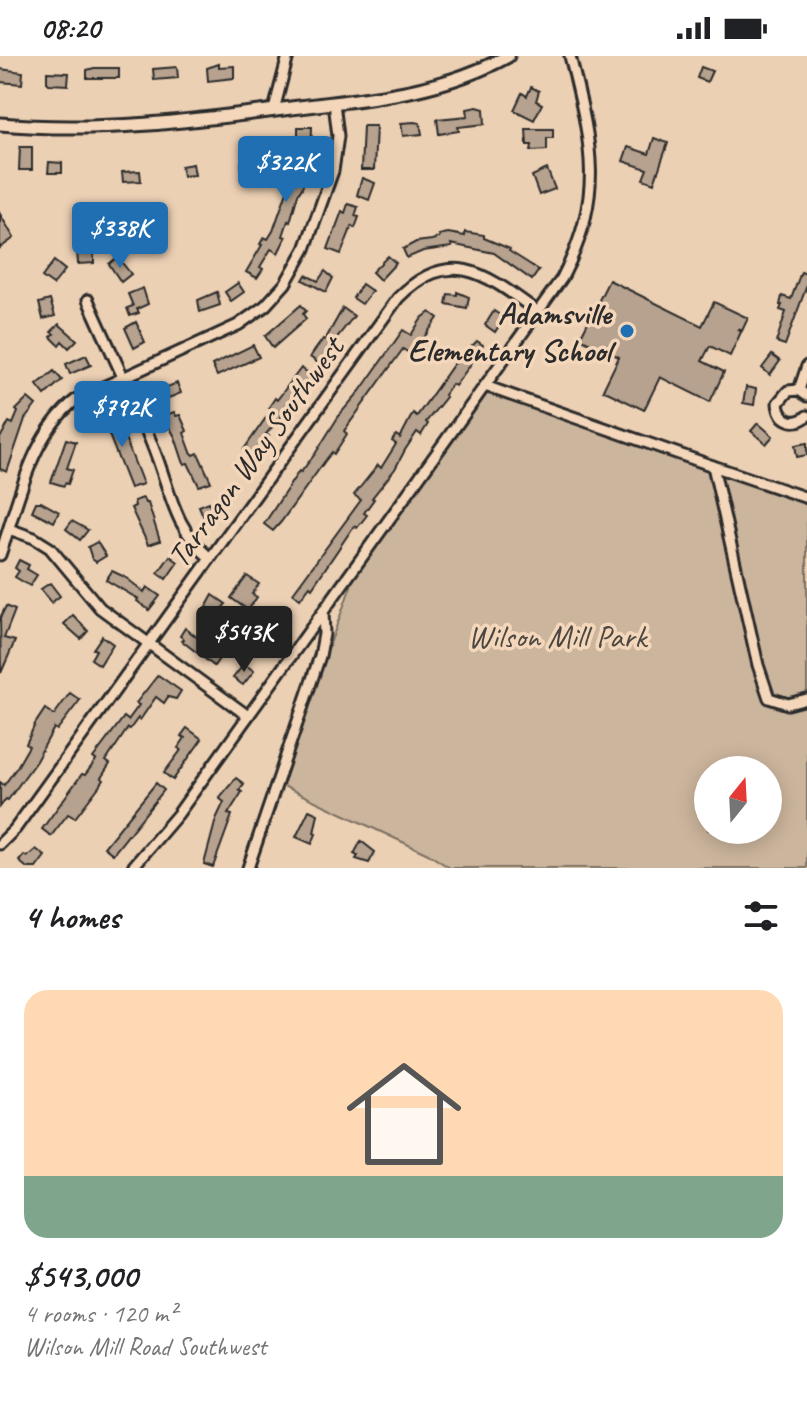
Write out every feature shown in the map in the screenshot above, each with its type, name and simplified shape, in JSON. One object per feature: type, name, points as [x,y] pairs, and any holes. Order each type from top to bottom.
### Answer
[{"type":"street","points":[[274,110],[288,56]]},
{"type":"street","points":[[0,124],[90,129],[141,126],[334,103],[414,91],[481,71],[508,56]]},
{"type":"street","points":[[132,868],[178,814],[538,312],[578,249],[587,214],[591,154],[570,56]]},
{"type":"street","points":[[0,555],[38,447],[51,423],[77,399],[238,325],[265,306],[285,284],[305,249],[333,171],[338,136],[334,103]]},
{"type":"street","name":"Tarragon Way Southwest","points":[[0,844],[15,829],[398,298],[413,282],[442,270],[471,271],[492,279],[538,312]]},
{"type":"street","points":[[88,300],[155,451],[182,529],[192,544],[210,558]]},
{"type":"street","points":[[807,366],[803,393],[783,393],[778,408],[788,421],[799,422],[807,416]]},
{"type":"street","points":[[485,386],[807,498]]},
{"type":"street","points":[[713,466],[758,665],[769,698],[788,704],[807,699]]},
{"type":"street","points":[[9,529],[50,548],[100,608],[248,716]]},
{"type":"street","points":[[248,868],[320,656],[324,634],[323,612]]},
{"type":"green space","name":"Wilson Mill Park","points":[[487,382],[807,496],[807,868],[450,868],[428,854],[279,784],[359,564]]},
{"type":"building","points":[[219,64],[219,67],[234,66],[234,78],[208,81],[207,68]]},
{"type":"building","points":[[177,67],[178,78],[154,80],[153,69]]},
{"type":"building","points":[[701,67],[712,71],[707,82],[697,78]]},
{"type":"building","points":[[119,68],[119,78],[87,78],[87,70]]},
{"type":"building","points":[[0,69],[23,72],[22,84],[0,82]]},
{"type":"building","points":[[47,72],[69,73],[68,85],[49,84]]},
{"type":"building","points":[[531,87],[539,91],[536,101],[542,104],[534,120],[514,110],[522,93],[527,96]]},
{"type":"building","points":[[467,109],[484,109],[485,124],[458,127],[459,131],[439,134],[437,119],[468,116]]},
{"type":"building","points":[[401,123],[420,123],[422,134],[403,136]]},
{"type":"building","points":[[363,126],[376,126],[374,170],[361,170]]},
{"type":"building","points":[[298,127],[312,127],[311,160],[283,236],[286,237],[278,253],[271,249],[257,278],[246,272],[264,237],[268,239],[273,231],[294,178],[303,147],[298,147]]},
{"type":"building","points":[[526,129],[553,129],[553,138],[547,138],[547,150],[531,151],[532,145],[527,145]]},
{"type":"building","points":[[654,138],[668,143],[654,183],[643,179],[647,169],[623,161],[628,147],[649,154]]},
{"type":"building","points":[[20,147],[32,147],[32,170],[19,170]]},
{"type":"building","points":[[49,162],[62,163],[62,173],[48,173]]},
{"type":"building","points":[[254,162],[255,173],[242,174],[241,163]]},
{"type":"building","points":[[193,164],[195,175],[183,176],[181,166]]},
{"type":"building","points":[[547,169],[555,189],[539,195],[532,176]]},
{"type":"building","points":[[140,171],[141,181],[123,182],[122,172]]},
{"type":"building","points":[[362,178],[375,183],[369,200],[357,195]]},
{"type":"building","points":[[348,204],[358,207],[355,216],[359,217],[341,254],[328,249],[342,211],[345,213]]},
{"type":"building","points":[[0,214],[14,238],[0,248]]},
{"type":"building","points":[[465,232],[484,235],[484,238],[510,249],[539,270],[532,280],[494,253],[451,244],[452,247],[423,251],[407,258],[403,249],[439,235],[465,236]]},
{"type":"building","points":[[94,249],[94,263],[78,264],[77,250]]},
{"type":"building","points":[[388,256],[396,263],[380,280],[372,272]]},
{"type":"building","points":[[119,259],[131,274],[121,282],[109,264]]},
{"type":"building","points":[[54,261],[65,270],[53,285],[42,277]]},
{"type":"building","points":[[325,271],[333,278],[326,292],[303,280],[306,275],[318,281]]},
{"type":"building","points":[[801,272],[807,274],[807,285],[785,345],[776,342],[786,312],[780,310],[780,305],[782,296],[791,299]]},
{"type":"building","points":[[609,280],[702,326],[714,302],[748,318],[742,331],[738,329],[741,332],[730,356],[710,346],[702,361],[724,372],[710,402],[660,377],[644,410],[603,390],[619,357],[580,338]]},
{"type":"building","points":[[238,283],[244,292],[231,301],[225,292]]},
{"type":"building","points":[[362,284],[372,291],[362,304],[353,298]]},
{"type":"building","points":[[143,288],[148,304],[137,309],[139,313],[130,316],[127,308],[133,306],[128,294]]},
{"type":"building","points":[[217,292],[220,305],[200,312],[198,300]]},
{"type":"building","points":[[457,292],[469,297],[467,308],[446,304],[448,294],[457,295]]},
{"type":"building","points":[[50,300],[55,316],[43,319],[39,303]]},
{"type":"building","points":[[301,305],[306,311],[303,314],[306,319],[273,348],[265,336]]},
{"type":"building","points":[[343,308],[354,316],[318,363],[310,357],[325,340]]},
{"type":"building","points":[[494,311],[504,318],[495,332],[485,325]]},
{"type":"building","points":[[430,312],[438,318],[423,339],[433,347],[427,354],[415,344],[409,353],[403,349],[344,431],[347,434],[334,454],[332,452],[273,531],[264,524],[299,471],[315,454],[340,414],[403,330],[411,335]]},
{"type":"building","points":[[136,322],[145,342],[134,348],[125,328]]},
{"type":"building","points":[[59,324],[77,340],[69,348],[62,341],[59,345],[51,337],[54,334],[51,332]]},
{"type":"building","points":[[477,341],[483,345],[476,357],[455,386],[452,384],[444,395],[446,397],[426,422],[428,424],[421,435],[417,432],[395,469],[372,498],[364,513],[367,515],[357,528],[354,526],[312,588],[310,586],[300,599],[293,593],[361,500],[354,495],[378,465],[381,468],[396,444],[392,441],[396,435],[400,438],[413,413],[417,416],[453,365]]},
{"type":"building","points":[[253,345],[259,357],[217,376],[212,365]]},
{"type":"building","points":[[86,355],[91,365],[70,374],[66,364]]},
{"type":"building","points":[[772,355],[780,361],[770,375],[762,368]]},
{"type":"building","points":[[301,368],[310,374],[308,379],[286,406],[289,408],[266,434],[269,436],[243,472],[236,466],[244,449],[272,409],[269,407],[275,398],[277,400]]},
{"type":"building","points":[[54,371],[62,380],[45,395],[37,385]]},
{"type":"building","points":[[177,383],[181,393],[159,402],[155,392]]},
{"type":"building","points":[[746,387],[756,389],[754,405],[743,403]]},
{"type":"building","points":[[28,398],[36,405],[25,419],[7,472],[0,469],[0,438],[9,422],[13,424],[16,410]]},
{"type":"building","points":[[109,408],[143,484],[130,488],[100,412]]},
{"type":"building","points":[[174,412],[176,416],[180,415],[191,452],[194,455],[198,453],[211,482],[199,486],[188,463],[184,464],[166,421],[166,415]]},
{"type":"building","points":[[758,423],[773,436],[766,444],[751,431]]},
{"type":"building","points":[[66,439],[76,442],[67,468],[73,470],[68,484],[64,486],[51,482]]},
{"type":"building","points":[[807,443],[807,455],[797,457],[795,445]]},
{"type":"building","points":[[143,498],[148,503],[160,541],[148,545],[131,508],[135,506],[134,501]]},
{"type":"building","points":[[36,502],[59,512],[54,522],[32,511]]},
{"type":"building","points":[[209,502],[218,515],[205,520],[199,506]]},
{"type":"building","points":[[72,521],[88,530],[80,540],[66,529]]},
{"type":"building","points":[[97,542],[106,556],[96,562],[88,547]]},
{"type":"building","points":[[170,556],[178,562],[166,579],[158,573]]},
{"type":"building","points":[[19,560],[29,565],[27,569],[37,575],[30,586],[15,577],[19,571],[15,568]]},
{"type":"building","points":[[112,571],[144,592],[147,587],[160,596],[149,610],[138,599],[106,580]]},
{"type":"building","points":[[247,576],[259,584],[252,594],[257,597],[248,610],[231,598]]},
{"type":"building","points":[[50,583],[60,596],[51,603],[41,589]]},
{"type":"building","points":[[213,595],[226,604],[212,620],[203,613]]},
{"type":"building","points":[[6,606],[15,610],[4,638],[15,641],[1,673],[0,618]]},
{"type":"building","points":[[73,615],[88,631],[81,639],[64,624]]},
{"type":"building","points":[[185,628],[221,656],[214,666],[182,641],[184,639],[180,636]]},
{"type":"building","points":[[102,636],[113,644],[100,665],[91,659],[96,650],[93,649]]},
{"type":"building","points":[[244,664],[254,671],[243,685],[233,678]]},
{"type":"building","points":[[158,675],[181,691],[176,699],[168,697],[164,703],[156,697],[140,720],[138,718],[128,728],[106,761],[110,764],[101,778],[104,780],[75,818],[68,814],[51,836],[42,829],[96,760],[93,758],[124,717],[128,720],[139,705],[136,703]]},
{"type":"building","points":[[70,693],[80,700],[57,730],[54,728],[36,761],[0,807],[0,782],[4,785],[17,767],[29,746],[26,744],[35,724],[45,709],[54,715]]},
{"type":"building","points":[[187,728],[202,739],[173,780],[164,773],[181,750],[178,748],[185,738],[181,736]]},
{"type":"building","points":[[236,778],[244,784],[239,790],[242,792],[228,814],[232,815],[213,867],[204,864],[224,802],[219,798]]},
{"type":"building","points":[[156,783],[164,790],[113,854],[104,847]]},
{"type":"building","points":[[309,810],[318,814],[312,844],[296,837]]},
{"type":"building","points":[[361,841],[375,852],[369,863],[356,859],[358,856],[354,854]]},
{"type":"building","points":[[36,849],[45,856],[36,868],[27,868],[19,861]]},
{"type":"place","name":"Adamsville Elementary School","points":[[627,331]]}]
